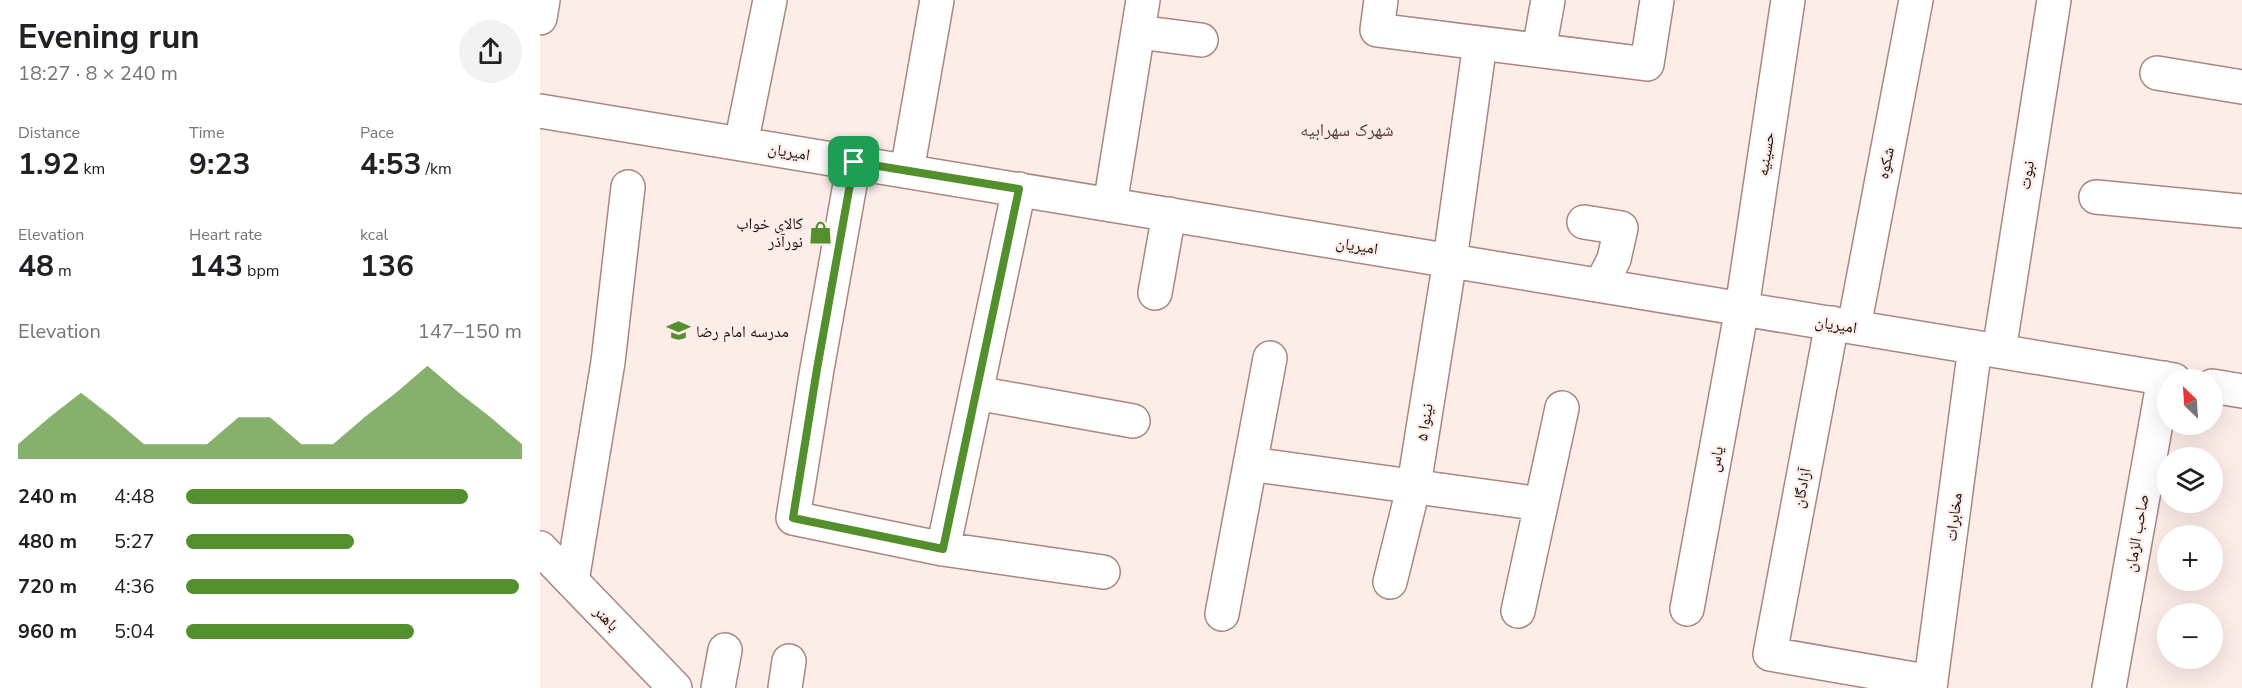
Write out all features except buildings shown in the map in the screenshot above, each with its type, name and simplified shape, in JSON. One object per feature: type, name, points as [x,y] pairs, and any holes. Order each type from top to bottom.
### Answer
[{"type":"street","points":[[540,18],[543,0]]},
{"type":"street","points":[[741,144],[770,0]]},
{"type":"street","points":[[907,171],[937,0]]},
{"type":"street","points":[[1110,205],[1143,0]]},
{"type":"street","points":[[1381,0],[1377,30],[1647,64],[1657,0]]},
{"type":"street","points":[[1539,50],[1548,0]]},
{"type":"street","name":"حسینیه","points":[[1742,309],[1788,0]]},
{"type":"street","name":"شکوه","points":[[1843,325],[1916,0]]},
{"type":"street","name":"نبوت","points":[[1987,349],[2054,0]]},
{"type":"street","points":[[1138,32],[1201,40]]},
{"type":"street","name":"نینوا ۵","points":[[1390,582],[1414,485],[1450,260],[1480,43]]},
{"type":"street","points":[[2157,73],[2242,87]]},
{"type":"street","name":"امیریان","points":[[540,111],[2157,377]]},
{"type":"street","points":[[854,162],[793,518],[943,549],[1103,573]]},
{"type":"street","points":[[572,581],[608,362],[628,187]]},
{"type":"street","points":[[943,549],[1019,189]]},
{"type":"street","points":[[2096,197],[2242,211]]},
{"type":"street","points":[[1155,293],[1169,214]]},
{"type":"street","points":[[1584,222],[1621,228],[1614,259],[1601,285]]},
{"type":"street","name":"یاس","points":[[1687,609],[1742,309]]},
{"type":"street","name":"آزادگان","points":[[1843,325],[1770,654],[1930,685]]},
{"type":"street","name":"مخابرات","points":[[1930,685],[1987,349]]},
{"type":"street","points":[[1222,614],[1270,358]]},
{"type":"street","points":[[2223,388],[2242,391]]},
{"type":"street","points":[[976,393],[1133,421]]},
{"type":"street","points":[[1518,611],[1562,408]]},
{"type":"street","name":"صاحب الزمان","points":[[2109,688],[2158,435]]},
{"type":"street","points":[[1250,464],[1541,504]]},
{"type":"street","name":"باهنر","points":[[540,548],[675,688]]},
{"type":"street","points":[[718,688],[725,650]]},
{"type":"place","name":"کالای خواب نورآذر","points":[[821,232]]},
{"type":"place","name":"مدرسه امام رضا","points":[[678,331]]},
{"type":"district","name":"شهرک سهرابیه","points":[[1347,130]]},
{"type":"route","points":[[854,162],[1019,189],[943,549],[793,518],[854,162]]}]
